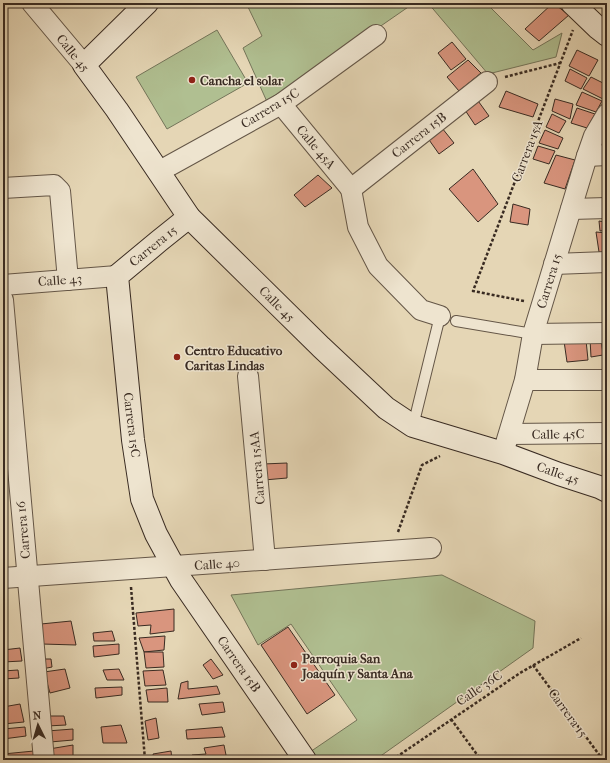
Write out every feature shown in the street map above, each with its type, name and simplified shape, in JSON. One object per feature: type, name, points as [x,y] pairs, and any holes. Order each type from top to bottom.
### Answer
[{"type":"street","name":"Calle 45","points":[[32,3],[84,65],[117,110],[190,217],[315,342],[386,408],[414,426],[464,442],[506,444],[559,474],[604,488]]},
{"type":"street","points":[[84,65],[147,3]]},
{"type":"street","points":[[576,7],[607,35]]},
{"type":"street","name":"Carrera 15C","points":[[158,172],[281,104],[376,35]]},
{"type":"street","name":"Carrera 15B","points":[[352,189],[487,82]]},
{"type":"street","name":"Calle 45A","points":[[281,104],[352,189]]},
{"type":"street","name":"Carrera 15","points":[[506,444],[525,380],[533,334],[587,156],[594,136],[607,114]]},
{"type":"street","points":[[587,156],[607,155]]},
{"type":"street","points":[[3,188],[54,186],[60,191],[68,280]]},
{"type":"street","points":[[352,189],[358,227],[378,266],[421,310],[448,318]]},
{"type":"street","points":[[571,209],[607,208]]},
{"type":"street","name":"Carrera 15","points":[[117,276],[190,217]]},
{"type":"street","points":[[554,264],[607,262]]},
{"type":"street","name":"Carrera 15C","points":[[117,276],[133,440],[142,499],[156,534],[174,567]]},
{"type":"street","name":"Calle 43","points":[[3,285],[117,276]]},
{"type":"street","name":"Carrera 16","points":[[3,300],[44,760]]},
{"type":"street","points":[[533,334],[607,332]]},
{"type":"street","name":"Carrera 15AA","points":[[248,376],[265,560]]},
{"type":"street","points":[[525,380],[607,380]]},
{"type":"street","name":"Calle 45C","points":[[506,444],[607,433]]},
{"type":"street","name":"Calle 40","points":[[3,578],[431,548]]},
{"type":"street","name":"Carrera 15B","points":[[174,567],[181,580],[304,760]]},
{"type":"lane","points":[[414,426],[448,318],[533,334]]},
{"type":"path","name":"Carrera 15A","points":[[542,304],[474,291],[560,63],[576,7]]},
{"type":"path","points":[[487,82],[560,63]]},
{"type":"path","points":[[390,551],[422,465],[464,442]]},
{"type":"path","points":[[129,570],[145,760]]},
{"type":"path","name":"Calle 36C","points":[[392,760],[520,673],[581,638]]},
{"type":"path","name":"Carrera 15","points":[[533,665],[603,760]]},
{"type":"path","points":[[451,719],[481,760]]},
{"type":"green space","points":[[253,3],[414,3],[268,104],[243,48],[262,36],[248,7]]},
{"type":"green space","points":[[428,3],[486,3],[533,50],[562,33],[556,57],[488,74]]},
{"type":"green space","name":"Cancha el solar","points":[[217,30],[248,83],[167,129],[136,77]]},
{"type":"green space","points":[[442,575],[535,621],[533,648],[375,760],[311,760],[307,754],[357,720],[291,624],[258,645],[231,595]]},
{"type":"building","points":[[553,3],[569,15],[539,41],[525,29]]},
{"type":"building","points":[[452,42],[466,59],[451,70],[438,53]]},
{"type":"building","points":[[577,50],[598,60],[589,76],[569,66]]},
{"type":"building","points":[[468,60],[481,73],[459,91],[447,77]]},
{"type":"building","points":[[570,69],[587,78],[581,89],[565,81]]},
{"type":"building","points":[[591,77],[607,85],[603,99],[583,89]]},
{"type":"building","points":[[506,91],[538,104],[533,117],[499,107]]},
{"type":"building","points":[[582,92],[602,101],[596,112],[576,105]]},
{"type":"building","points":[[476,98],[489,116],[475,125],[463,107]]},
{"type":"building","points":[[555,99],[573,104],[570,119],[552,111]]},
{"type":"building","points":[[577,108],[595,114],[587,128],[571,123]]},
{"type":"building","points":[[552,114],[566,121],[559,133],[546,127]]},
{"type":"building","points":[[442,128],[454,143],[439,154],[427,137]]},
{"type":"building","points":[[545,130],[563,138],[558,149],[539,143]]},
{"type":"building","points":[[538,146],[555,151],[549,164],[533,159]]},
{"type":"building","points":[[556,155],[575,160],[565,189],[544,183]]},
{"type":"building","points":[[473,169],[498,204],[478,222],[449,189]]},
{"type":"building","points":[[318,175],[332,188],[305,207],[294,195]]},
{"type":"building","points":[[513,204],[530,209],[528,225],[510,222]]},
{"type":"building","points":[[605,212],[607,212],[607,230],[600,231],[599,221],[605,222]]},
{"type":"building","points":[[596,232],[607,233],[607,253],[599,252]]},
{"type":"building","points":[[601,338],[603,355],[591,357],[590,339]]},
{"type":"building","points":[[586,340],[588,360],[567,362],[564,341]]},
{"type":"building","points":[[287,463],[287,478],[264,480],[263,464]]},
{"type":"building","points":[[174,609],[174,631],[150,634],[151,625],[138,626],[136,613]]},
{"type":"building","points":[[71,621],[76,645],[42,644],[41,624]]},
{"type":"building","name":"Parroquia San Joaquín y Santa Ana","points":[[288,627],[335,695],[307,714],[261,645]]},
{"type":"building","points":[[112,631],[115,641],[94,641],[93,633]]},
{"type":"building","points":[[165,636],[164,650],[144,652],[139,638]]},
{"type":"building","points":[[119,644],[119,654],[94,657],[93,646]]},
{"type":"building","points":[[20,648],[22,661],[3,662],[3,650]]},
{"type":"building","points":[[144,652],[163,652],[164,667],[146,668]]},
{"type":"building","points":[[40,659],[51,659],[52,667],[42,669]]},
{"type":"building","points":[[211,659],[223,675],[213,679],[203,665]]},
{"type":"building","points":[[65,669],[70,688],[50,693],[44,672]]},
{"type":"building","points":[[119,669],[124,680],[107,680],[103,670]]},
{"type":"building","points":[[18,670],[19,678],[3,679],[3,671]]},
{"type":"building","points":[[163,670],[166,685],[145,686],[143,671]]},
{"type":"building","points":[[188,681],[188,689],[217,686],[220,694],[178,699],[181,683]]},
{"type":"building","points":[[122,687],[122,695],[96,698],[95,688]]},
{"type":"building","points":[[167,688],[168,702],[148,702],[146,690]]},
{"type":"building","points":[[223,702],[225,712],[202,715],[199,704]]},
{"type":"building","points":[[20,704],[24,722],[3,724],[3,707]]},
{"type":"building","points":[[48,716],[64,716],[66,725],[47,726]]},
{"type":"building","points":[[156,718],[159,738],[148,740],[145,721]]},
{"type":"building","points":[[121,725],[127,743],[103,743],[101,727]]},
{"type":"building","points":[[25,727],[26,736],[3,739],[3,729]]},
{"type":"building","points":[[222,727],[225,737],[187,739],[186,730]]},
{"type":"building","points":[[73,729],[73,740],[50,742],[47,731]]},
{"type":"building","points":[[73,745],[73,758],[50,759],[49,749]]},
{"type":"building","points":[[224,745],[227,760],[192,760],[192,755],[206,754],[204,748]]},
{"type":"building","points":[[34,751],[34,760],[3,760],[3,754]]},
{"type":"building","points":[[171,751],[172,760],[154,760],[153,754]]},
{"type":"place","name":"Cancha el solar","points":[[192,80]]},
{"type":"place","name":"Centro Educativo Caritas Lindas","points":[[177,357]]},
{"type":"place","name":"Parroquia San Joaquín y Santa Ana","points":[[294,665]]}]
